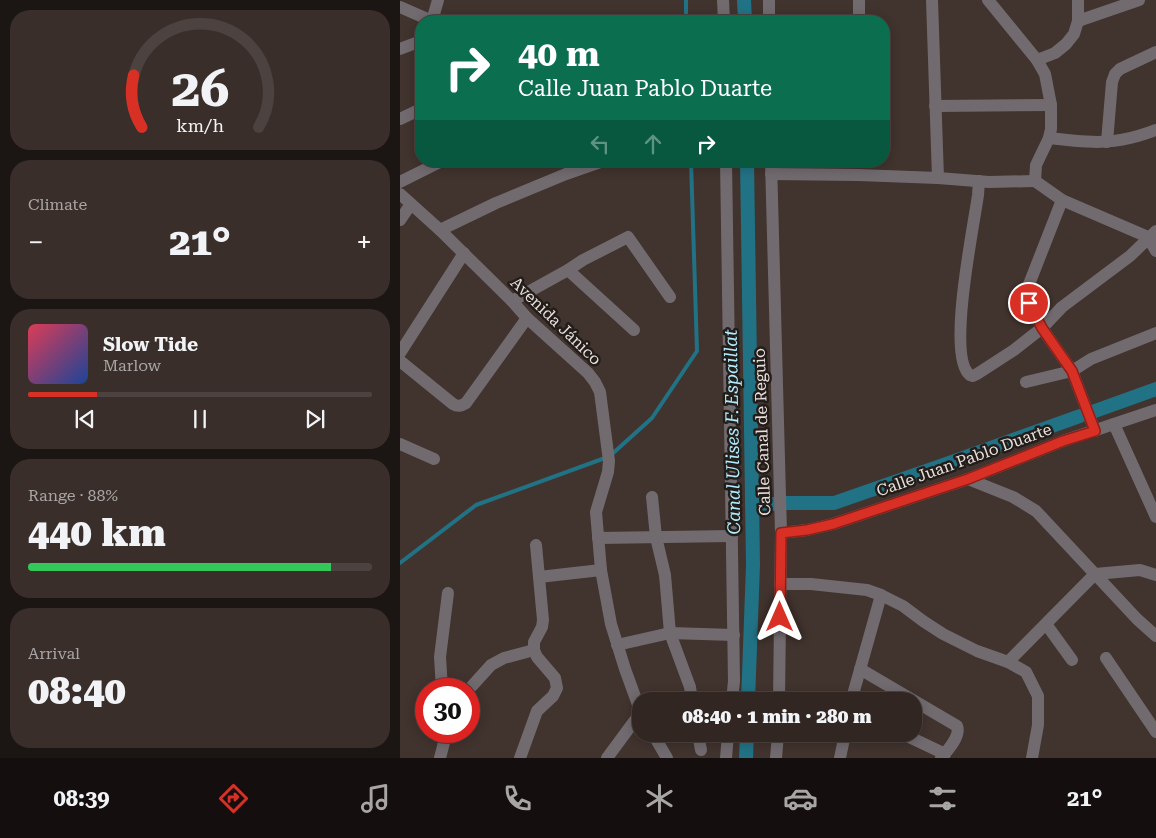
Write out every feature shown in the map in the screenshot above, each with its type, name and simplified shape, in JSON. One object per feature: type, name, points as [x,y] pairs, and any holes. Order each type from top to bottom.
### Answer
[{"type":"street","points":[[434,15],[438,0]]},
{"type":"street","points":[[723,0],[724,15]]},
{"type":"street","points":[[769,0],[769,15]]},
{"type":"street","points":[[859,0],[859,15]]},
{"type":"street","points":[[932,0],[938,178]]},
{"type":"street","points":[[988,0],[1037,60],[1045,74],[1051,105],[1051,129],[1049,138],[1036,165],[1035,181]]},
{"type":"street","points":[[1037,60],[1056,53],[1074,34],[1078,21],[1078,0]]},
{"type":"street","points":[[1078,21],[1138,0]]},
{"type":"street","points":[[400,7],[418,15]]},
{"type":"street","points":[[400,49],[415,43]]},
{"type":"street","points":[[1107,142],[1114,74],[1120,69],[1156,52]]},
{"type":"street","points":[[935,106],[1051,105]]},
{"type":"street","points":[[400,119],[415,112]]},
{"type":"street","points":[[1049,138],[1085,142],[1107,142],[1130,138],[1156,130]]},
{"type":"street","points":[[400,182],[430,167]]},
{"type":"street","points":[[440,230],[496,203],[586,167]]},
{"type":"street","name":"Calle Canal de Reguio","points":[[726,167],[734,634],[733,692]]},
{"type":"street","points":[[771,167],[858,175],[979,181],[1035,181],[1062,200],[1152,234]]},
{"type":"street","name":"Calle Canal de Reguio","points":[[771,167],[781,533],[779,692]]},
{"type":"street","points":[[858,167],[858,175]]},
{"type":"street","points":[[979,181],[961,301],[962,362],[967,373],[970,375],[977,374],[1014,350],[1042,328],[1062,307],[1130,256],[1152,234]]},
{"type":"street","name":"Avenida Jánico","points":[[400,194],[464,253],[527,318],[588,373],[600,392],[608,456],[608,472],[596,512],[601,570],[611,624],[624,669],[633,692]]},
{"type":"street","points":[[1062,200],[1026,292],[1029,303],[1042,328],[1072,371],[1095,431]]},
{"type":"street","points":[[400,220],[411,204]]},
{"type":"street","points":[[1152,234],[1156,251]]},
{"type":"street","points":[[512,301],[583,260],[628,237],[670,296]]},
{"type":"street","points":[[400,353],[464,253]]},
{"type":"street","points":[[568,270],[634,330]]},
{"type":"street","points":[[400,361],[453,404],[462,406],[527,318]]},
{"type":"street","points":[[1026,382],[1072,371],[1091,359],[1156,333]]},
{"type":"street","name":"Calle Juan Pablo Duarte","points":[[781,533],[833,524],[968,479],[1063,441],[1156,410]]},
{"type":"street","points":[[1114,424],[1156,517]]},
{"type":"street","points":[[400,444],[434,459]]},
{"type":"street","points":[[968,479],[1013,497],[1036,512],[1137,619],[1156,636]]},
{"type":"street","points":[[652,497],[656,537],[665,575],[670,633],[691,692]]},
{"type":"street","points":[[598,538],[732,536]]},
{"type":"street","points":[[520,758],[537,711],[553,696],[557,688],[555,678],[534,650],[534,642],[542,627],[536,545]]},
{"type":"street","points":[[539,577],[601,570]]},
{"type":"street","points":[[1008,662],[1095,574],[1140,570],[1156,575]]},
{"type":"street","points":[[780,584],[811,584],[867,590],[881,594],[903,606],[943,634],[977,651],[1008,662],[1026,672],[1038,696],[1038,725],[1032,758]]},
{"type":"street","points":[[441,678],[440,657],[448,593]]},
{"type":"street","points":[[854,692],[881,594]]},
{"type":"street","points":[[1046,624],[1072,660]]},
{"type":"street","points":[[617,645],[670,633],[734,634]]},
{"type":"street","points":[[479,678],[491,665],[504,658],[534,650]]},
{"type":"street","points":[[1106,658],[1156,732]]},
{"type":"street","points":[[860,669],[957,726],[958,735],[943,756],[918,742]]},
{"type":"street","points":[[607,758],[632,724]]},
{"type":"street","points":[[658,742],[667,758]]},
{"type":"street","points":[[700,742],[701,750]]},
{"type":"street","points":[[726,758],[727,742]]},
{"type":"street","points":[[776,758],[777,742]]},
{"type":"street","points":[[840,758],[843,742]]},
{"type":"street","points":[[440,758],[444,743]]},
{"type":"waterway","points":[[686,0],[686,15]]},
{"type":"waterway","name":"Canal Ulises F. Espaillat","points":[[744,0],[745,15]]},
{"type":"waterway","points":[[611,455],[652,418],[697,351],[691,167]]},
{"type":"waterway","name":"Canal Ulises F. Espaillat","points":[[747,167],[753,565],[748,692]]},
{"type":"waterway","points":[[1095,411],[1156,389]]},
{"type":"waterway","points":[[786,503],[834,503],[1080,416]]},
{"type":"waterway","points":[[400,563],[476,505],[605,458]]},
{"type":"waterway","points":[[752,504],[773,504]]},
{"type":"waterway","name":"Canal Ulises F. Espaillat","points":[[746,758],[747,742]]},
{"type":"route","points":[[780,617],[781,533],[833,524],[968,479],[1063,441],[1095,431],[1072,371],[1042,328],[1029,303]]}]
